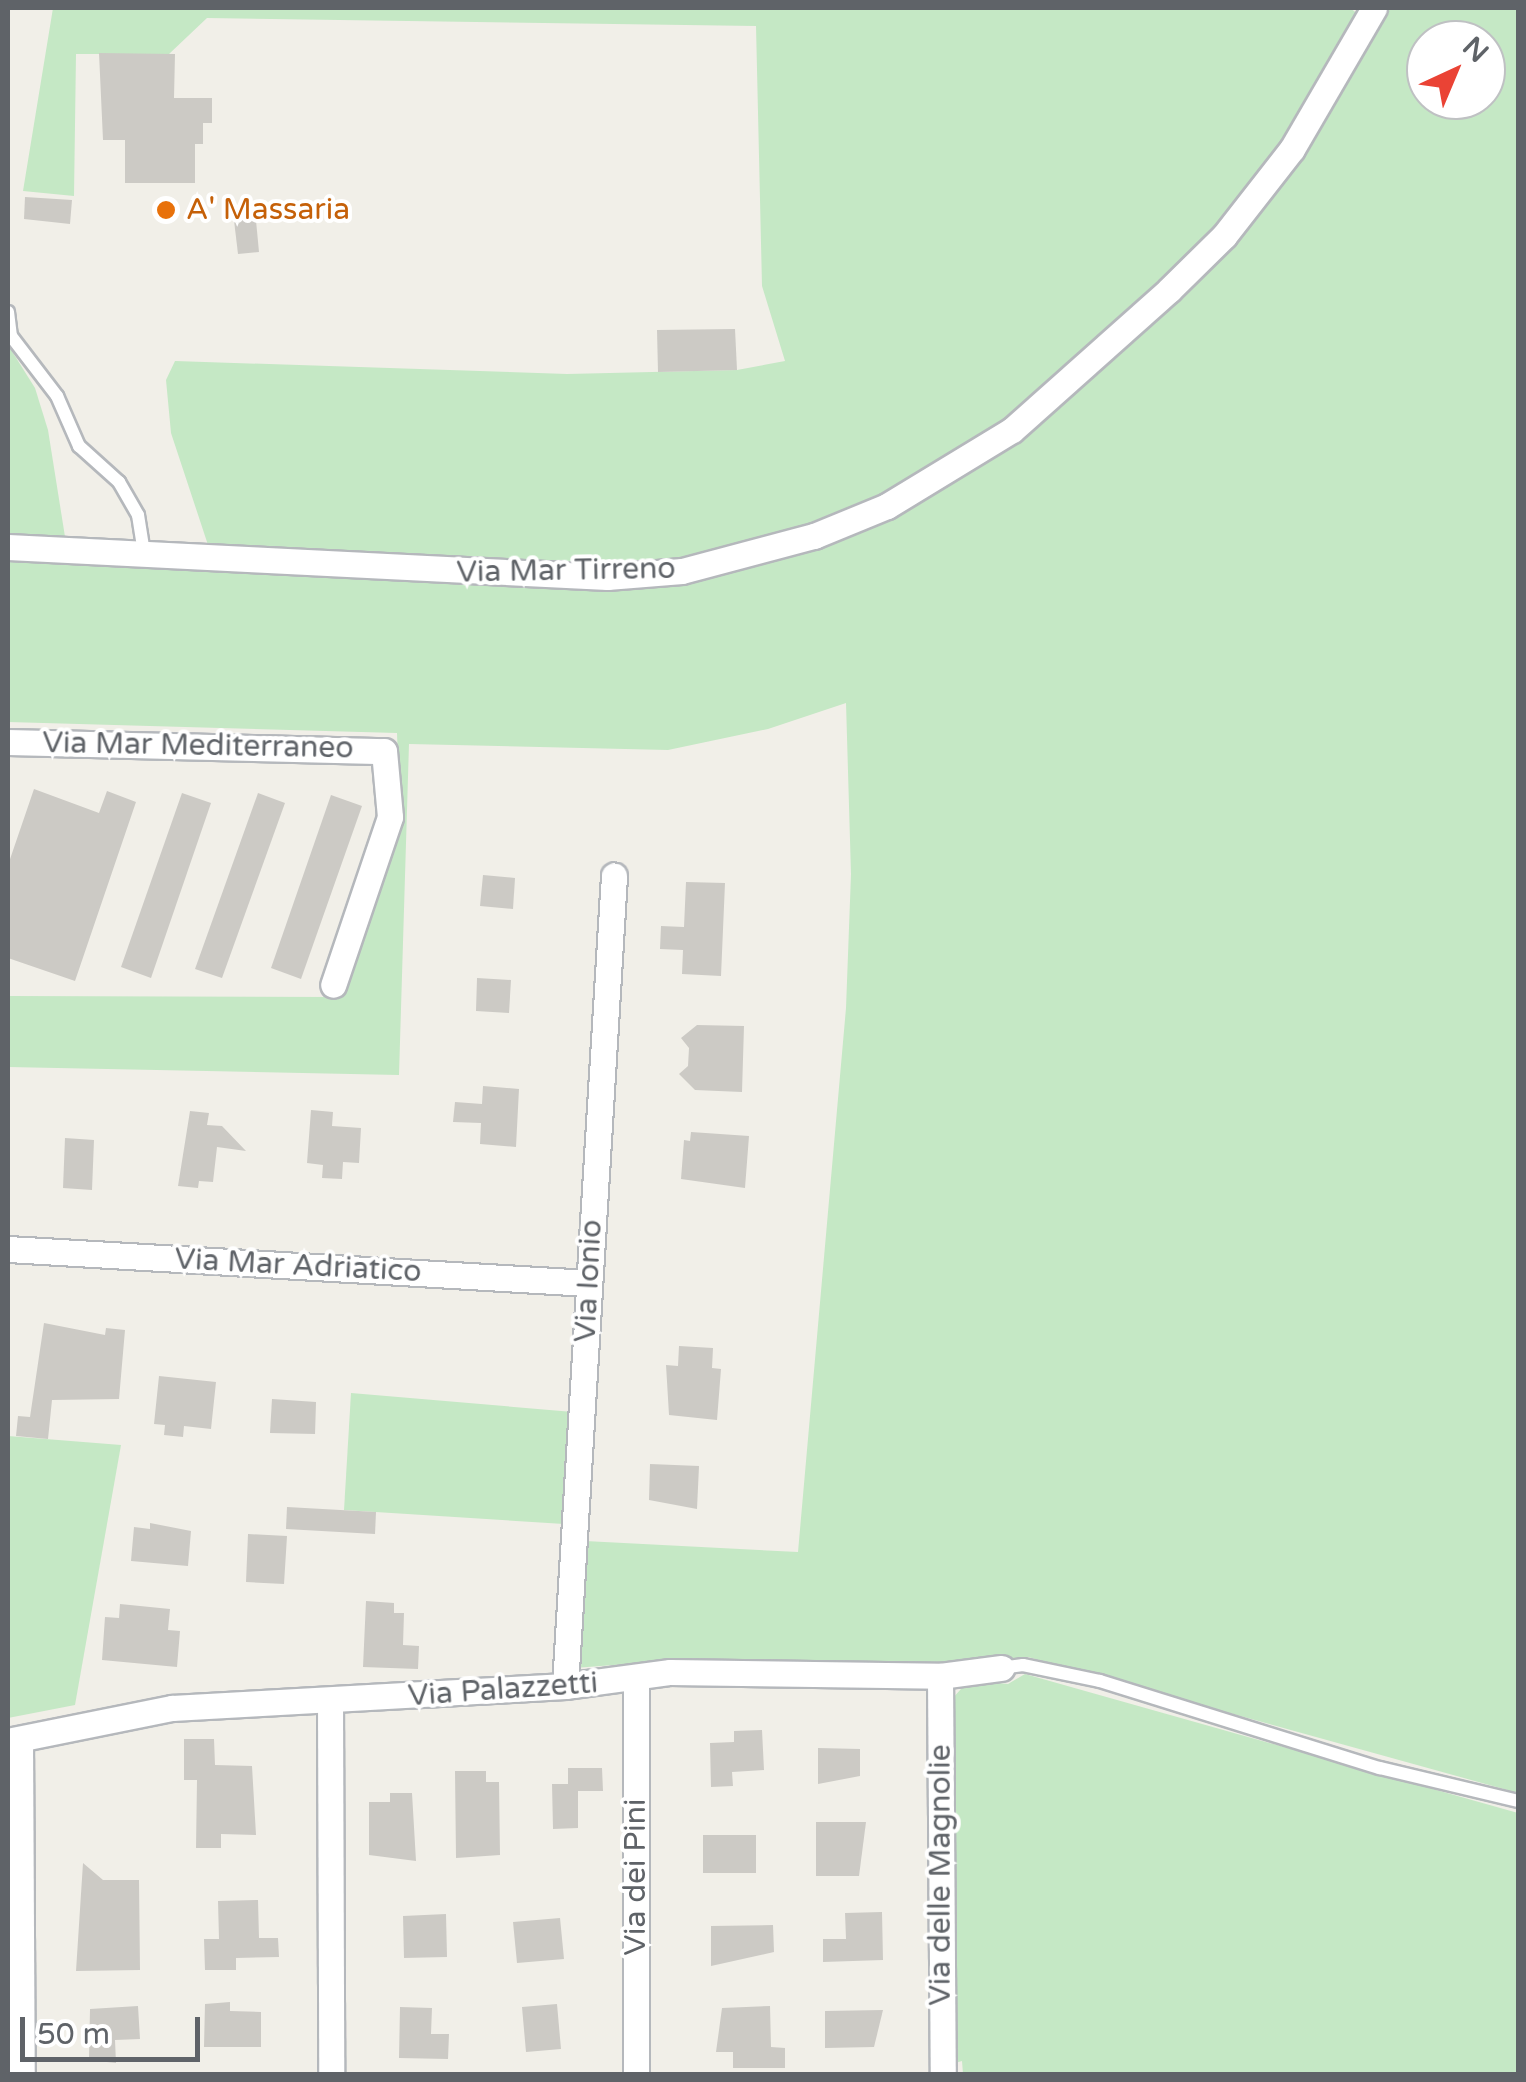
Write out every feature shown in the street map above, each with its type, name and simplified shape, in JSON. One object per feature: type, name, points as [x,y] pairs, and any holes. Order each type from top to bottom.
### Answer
[{"type":"street","name":"Via Mar Tirreno","points":[[8,548],[606,577],[733,561],[887,506],[1012,430],[1224,236],[1322,104],[1374,8]]},
{"type":"street","name":"Via Mar Mediterraneo","points":[[8,742],[384,751],[390,816],[332,984]]},
{"type":"street","name":"Via Ionio","points":[[565,1686],[614,876]]},
{"type":"street","name":"Via Mar Adriatico","points":[[8,1249],[588,1284]]},
{"type":"street","name":"Via Palazzetti","points":[[14,1741],[172,1708],[565,1686],[670,1672],[940,1676],[1001,1668]]},
{"type":"street","name":"Via delle Magnolie","points":[[940,1676],[943,2074]]},
{"type":"street","name":"Via dei Pini","points":[[636,1679],[636,2074]]},
{"type":"street","points":[[330,1702],[331,2074]]},
{"type":"street","points":[[14,1741],[22,2074]]},
{"type":"lane","points":[[8,312],[12,336],[57,396],[78,446],[119,482],[138,515],[144,553]]},
{"type":"lane","points":[[1001,1668],[1023,1665],[1100,1681],[1380,1768],[1518,1801]]},
{"type":"green space","points":[[53,8],[1350,8],[1358,14],[1318,95],[1214,233],[1008,421],[876,499],[795,530],[697,559],[623,568],[210,551],[171,433],[166,380],[175,361],[567,374],[737,370],[785,361],[762,286],[756,26],[207,18],[169,54],[76,54],[74,196],[23,191]]},
{"type":"green space","points":[[1386,8],[1518,8],[1518,1793],[1028,1657],[909,1666],[694,1659],[574,1668],[585,1541],[798,1552],[846,1008],[851,874],[846,703],[768,729],[668,750],[409,744],[399,1075],[8,1067],[8,996],[337,997],[400,822],[397,733],[8,722],[8,562],[686,579],[783,558],[858,530],[928,494],[1269,197],[1318,131]]},
{"type":"green space","points":[[8,345],[35,388],[48,430],[66,543],[8,541]]},
{"type":"green space","points":[[351,1393],[573,1412],[564,1524],[344,1510]]},
{"type":"green space","points":[[8,1436],[121,1445],[75,1705],[8,1718]]},
{"type":"green space","points":[[1025,1674],[1518,1813],[1518,2074],[963,2074],[962,2061],[955,2063],[952,1699],[969,1680],[1008,1684]]},
{"type":"building","points":[[99,53],[175,54],[174,98],[212,98],[212,123],[203,123],[203,144],[195,144],[195,183],[125,183],[125,140],[103,140]]},
{"type":"building","points":[[25,197],[72,200],[70,224],[24,219]]},
{"type":"building","points":[[255,210],[259,252],[238,254],[233,212]]},
{"type":"building","points":[[735,329],[737,370],[658,372],[657,330]]},
{"type":"building","points":[[34,789],[99,813],[107,791],[136,802],[75,981],[8,958],[8,865]]},
{"type":"building","points":[[182,793],[211,803],[151,978],[121,967]]},
{"type":"building","points":[[258,793],[285,803],[222,978],[195,969]]},
{"type":"building","points":[[331,795],[362,806],[301,979],[271,968]]},
{"type":"building","points":[[483,875],[515,878],[513,909],[480,906]]},
{"type":"building","points":[[686,882],[725,883],[721,976],[682,974],[683,950],[660,949],[661,926],[684,927]]},
{"type":"building","points":[[477,978],[511,980],[509,1013],[476,1011]]},
{"type":"building","points":[[697,1025],[744,1026],[742,1092],[695,1090],[679,1074],[688,1066],[689,1048],[681,1038]]},
{"type":"building","points":[[483,1086],[519,1089],[516,1147],[480,1144],[481,1123],[453,1122],[455,1102],[482,1104]]},
{"type":"building","points":[[311,1110],[333,1112],[332,1126],[361,1128],[359,1163],[343,1162],[342,1179],[322,1178],[323,1165],[307,1163]]},
{"type":"building","points":[[190,1111],[209,1113],[207,1125],[222,1126],[246,1151],[217,1147],[213,1182],[199,1181],[198,1188],[178,1186]]},
{"type":"building","points":[[691,1132],[749,1136],[745,1188],[681,1179],[684,1140],[690,1141]]},
{"type":"building","points":[[65,1138],[94,1140],[92,1190],[63,1188]]},
{"type":"building","points":[[44,1323],[105,1335],[106,1328],[125,1330],[119,1399],[52,1400],[48,1439],[16,1436],[18,1416],[30,1417]]},
{"type":"building","points":[[679,1346],[713,1348],[712,1368],[721,1369],[717,1420],[669,1415],[666,1365],[678,1366]]},
{"type":"building","points":[[159,1376],[216,1382],[211,1429],[184,1426],[183,1437],[164,1435],[165,1425],[154,1424]]},
{"type":"building","points":[[272,1399],[316,1402],[315,1434],[270,1433]]},
{"type":"building","points":[[650,1464],[699,1466],[697,1509],[649,1500]]},
{"type":"building","points":[[287,1507],[376,1512],[375,1534],[286,1529]]},
{"type":"building","points":[[150,1523],[191,1531],[188,1566],[131,1561],[134,1527],[150,1529]]},
{"type":"building","points":[[248,1534],[287,1536],[284,1584],[246,1582]]},
{"type":"building","points":[[366,1601],[394,1603],[394,1613],[404,1613],[403,1645],[419,1646],[418,1669],[363,1667]]},
{"type":"building","points":[[120,1604],[170,1609],[168,1630],[180,1631],[177,1667],[102,1660],[105,1617],[119,1618]]},
{"type":"building","points":[[762,1730],[764,1770],[732,1772],[733,1786],[711,1787],[710,1743],[734,1742],[734,1731]]},
{"type":"building","points":[[184,1739],[214,1739],[215,1765],[252,1766],[256,1835],[221,1834],[221,1848],[196,1848],[197,1780],[184,1780]]},
{"type":"building","points":[[818,1748],[860,1749],[860,1776],[818,1784]]},
{"type":"building","points":[[568,1768],[602,1768],[603,1791],[578,1791],[578,1828],[553,1829],[552,1784],[568,1784]]},
{"type":"building","points":[[455,1771],[486,1771],[486,1782],[499,1782],[500,1855],[456,1858]]},
{"type":"building","points":[[390,1793],[412,1793],[416,1861],[369,1855],[369,1802],[390,1802]]},
{"type":"building","points":[[816,1822],[866,1822],[859,1876],[816,1876]]},
{"type":"building","points":[[703,1835],[756,1835],[756,1873],[703,1873]]},
{"type":"building","points":[[83,1863],[103,1880],[139,1880],[140,1970],[76,1971]]},
{"type":"building","points":[[258,1900],[259,1938],[278,1938],[279,1957],[236,1958],[236,1970],[205,1970],[204,1939],[219,1939],[218,1901]]},
{"type":"building","points":[[882,1912],[883,1960],[823,1962],[823,1939],[846,1939],[845,1913]]},
{"type":"building","points":[[446,1914],[447,1957],[404,1958],[403,1916]]},
{"type":"building","points":[[560,1918],[564,1959],[517,1963],[513,1922]]},
{"type":"building","points":[[773,1925],[774,1952],[711,1966],[711,1926]]},
{"type":"building","points":[[230,2002],[230,2011],[261,2012],[261,2047],[204,2047],[205,2004]]},
{"type":"building","points":[[557,2004],[561,2049],[526,2052],[522,2007]]},
{"type":"building","points":[[138,2006],[140,2039],[115,2040],[116,2063],[89,2060],[90,2009]]},
{"type":"building","points":[[770,2006],[771,2047],[785,2048],[785,2068],[733,2068],[733,2052],[716,2052],[722,2008]]},
{"type":"building","points":[[400,2007],[432,2008],[431,2034],[449,2034],[448,2059],[399,2058]]},
{"type":"building","points":[[883,2010],[874,2047],[825,2048],[825,2011]]},
{"type":"place","name":"A' Massaria","points":[[166,210]]}]
